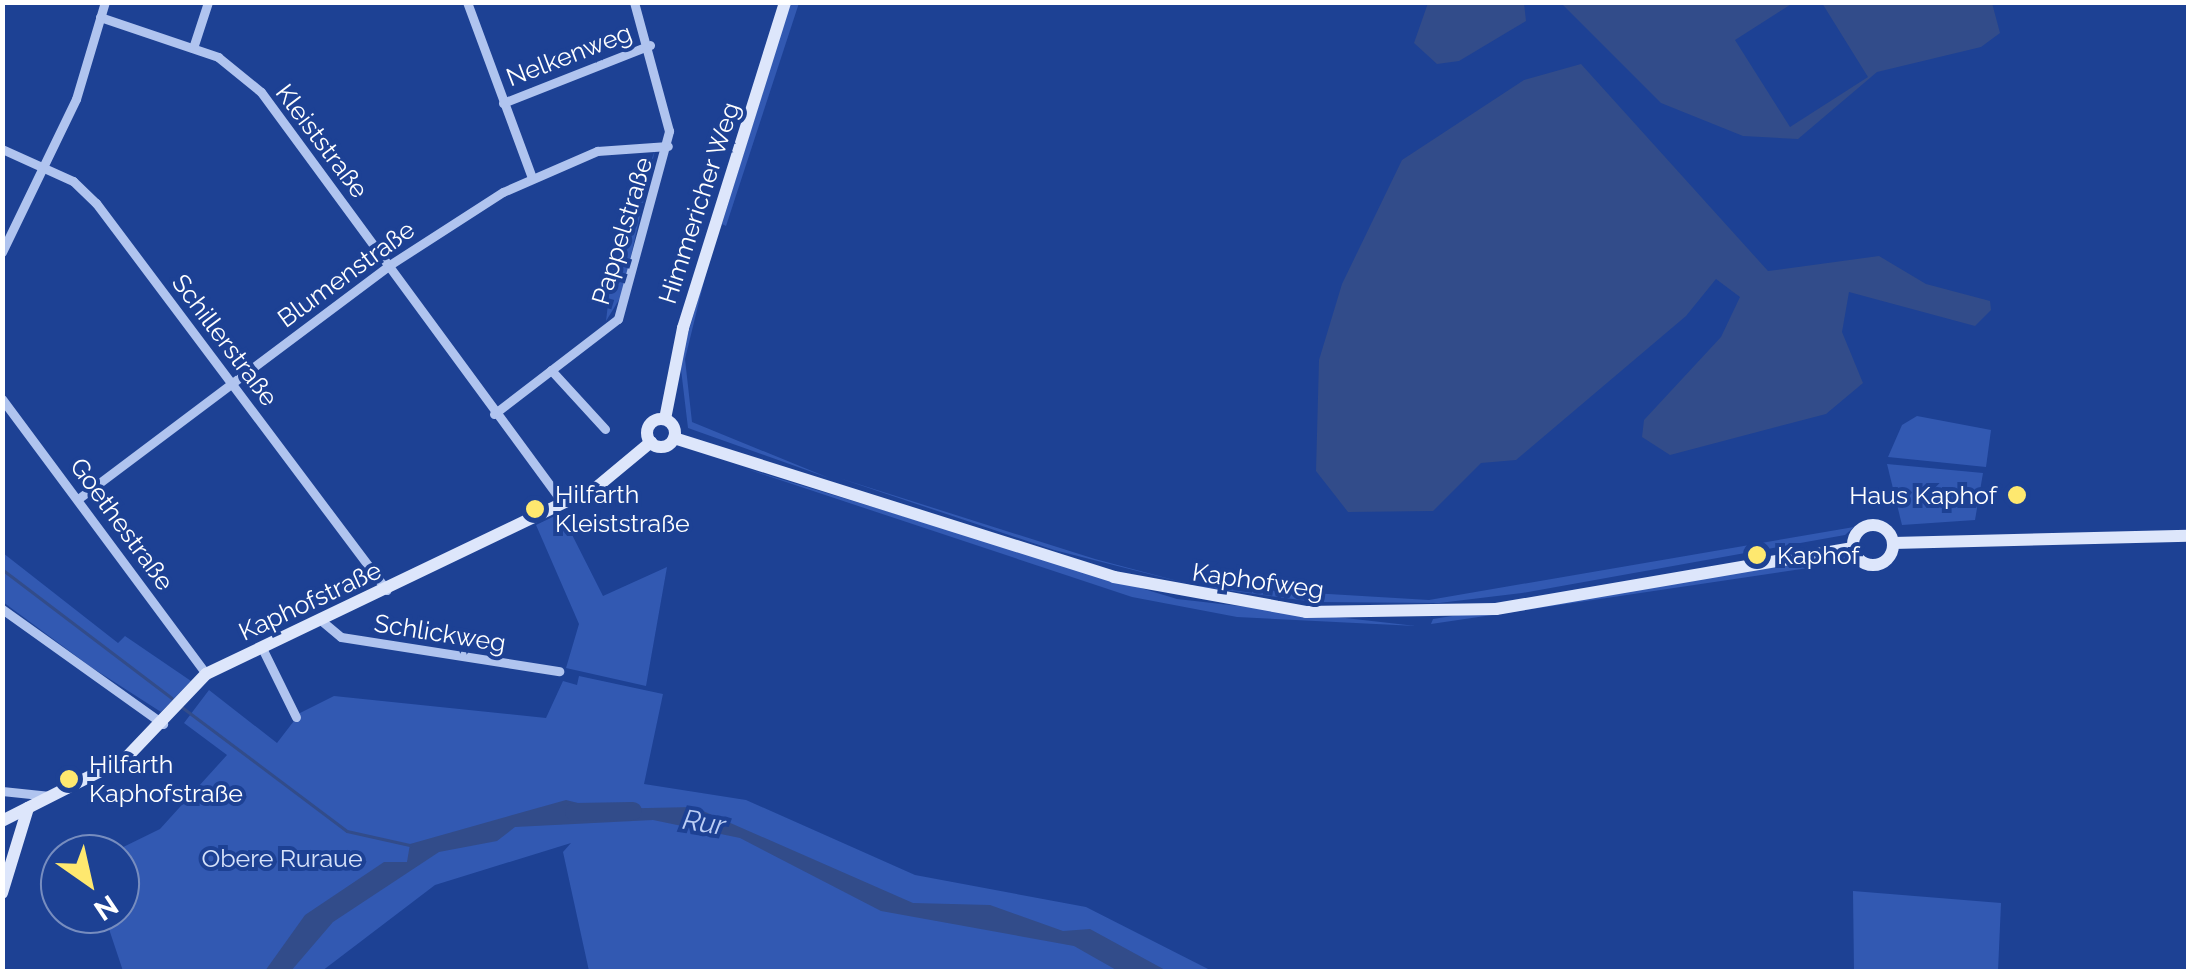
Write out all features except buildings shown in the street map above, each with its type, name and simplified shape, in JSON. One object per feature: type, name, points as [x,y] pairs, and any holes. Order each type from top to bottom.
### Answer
[{"type":"main road","name":"Himmericher Weg","points":[[666,419],[683,328],[785,2]]},
{"type":"main road","points":[[651,442],[674,438],[666,419]]},
{"type":"main road","name":"Kaphofstraße","points":[[206,674],[322,622],[631,467],[651,442],[651,423],[666,419]]},
{"type":"main road","name":"Kaphofweg","points":[[674,438],[1114,577],[1306,612],[1496,609],[1853,548],[1869,525],[1893,543],[2188,536]]},
{"type":"main road","name":"Kaphofweg","points":[[1853,548],[1874,565],[1893,543]]},
{"type":"main road","points":[[2,821],[126,758],[174,713],[206,674]]},
{"type":"main road","points":[[2,893],[28,808]]},
{"type":"street","points":[[2,252],[46,167],[104,2]]},
{"type":"street","points":[[193,48],[208,2]]},
{"type":"street","points":[[467,2],[532,178]]},
{"type":"street","name":"Pappelstraße","points":[[494,414],[618,319],[668,146],[650,45],[634,2]]},
{"type":"street","name":"Kleiststraße","points":[[100,17],[193,48],[261,92],[494,414],[564,503]]},
{"type":"street","name":"Nelkenweg","points":[[503,103],[650,45]]},
{"type":"street","name":"Blumenstraße","points":[[78,499],[388,266],[532,178],[597,151],[668,146]]},
{"type":"street","name":"Schillerstraße","points":[[2,149],[46,167],[96,203],[387,590]]},
{"type":"street","points":[[551,370],[605,429]]},
{"type":"street","name":"Goethestraße","points":[[2,399],[206,674]]},
{"type":"street","points":[[2,609],[163,724]]},
{"type":"street","name":"Schlickweg","points":[[322,622],[341,636],[559,670]]},
{"type":"street","points":[[262,648],[296,717]]},
{"type":"street","points":[[2,792],[52,797]]},
{"type":"green space","points":[[790,3],[799,3],[726,226],[722,224]]},
{"type":"green space","points":[[655,150],[622,295],[606,321],[612,271]]},
{"type":"green space","points":[[707,269],[685,359],[692,422],[829,478],[688,428],[680,361]]},
{"type":"green space","points":[[1917,416],[1991,430],[1986,467],[1888,457],[1902,425]]},
{"type":"green space","points":[[1887,464],[1983,473],[1975,520],[1902,525]]},
{"type":"green space","points":[[744,468],[1177,599],[1416,626],[1237,617],[1132,597]]},
{"type":"green space","points":[[839,478],[1095,559],[1189,584],[1054,550]]},
{"type":"green space","points":[[561,513],[603,596],[667,567],[646,686],[566,668],[579,624],[536,525]]},
{"type":"green space","points":[[1854,527],[1845,535],[1522,593],[1439,603],[1315,602],[1196,586],[1429,600]]},
{"type":"green space","points":[[3,553],[118,643],[125,636],[191,681],[161,712],[91,667],[3,602]]},
{"type":"green space","points":[[1855,553],[1862,560],[1431,624],[1433,619]]},
{"type":"green space","name":"Obere Ruraue","points":[[579,676],[663,694],[644,784],[746,800],[915,875],[1086,907],[1212,971],[589,971],[563,852],[571,843],[435,885],[322,971],[123,971],[111,934],[140,934],[140,839],[160,829],[227,755],[184,723],[209,690],[277,743],[300,713],[334,696],[546,718],[563,681],[577,685]]},
{"type":"green space","points":[[1853,891],[2001,903],[1998,971],[1854,971]]},
{"type":"water","points":[[1428,3],[1524,3],[1526,21],[1459,61],[1437,64],[1414,43]]},
{"type":"water","points":[[1561,3],[1793,3],[1735,40],[1790,127],[1868,77],[1822,3],[1992,3],[2000,33],[1981,47],[1877,72],[1798,139],[1743,136],[1661,103]]},
{"type":"water","points":[[1581,64],[1768,271],[1879,256],[1926,284],[1990,301],[1991,310],[1975,326],[1849,292],[1842,332],[1863,383],[1826,414],[1670,455],[1642,437],[1644,420],[1721,337],[1740,297],[1716,279],[1686,316],[1516,460],[1481,463],[1433,511],[1348,512],[1316,471],[1319,360],[1342,284],[1402,160],[1524,80]]},
{"type":"water","points":[[566,800],[602,809],[694,807],[913,903],[990,905],[1063,931],[1090,929],[1167,971],[1118,971],[1074,946],[881,911],[740,838],[653,820],[515,827],[497,841],[439,852],[333,922],[291,971],[265,971],[305,915],[384,862],[407,862],[410,844]]},
{"type":"waterway","points":[[2,569],[172,698]]},
{"type":"waterway","points":[[182,707],[347,831],[410,845]]},
{"type":"waterway","name":"Rur","points":[[574,812],[633,811]]},
{"type":"place","name":"Haus Kaphof","points":[[2017,495]]},
{"type":"place","name":"Hilfarth Kleiststraße","points":[[535,509]]},
{"type":"place","name":"Kaphof","points":[[1757,555]]},
{"type":"place","name":"Hilfarth Kaphofstraße","points":[[69,779]]}]
